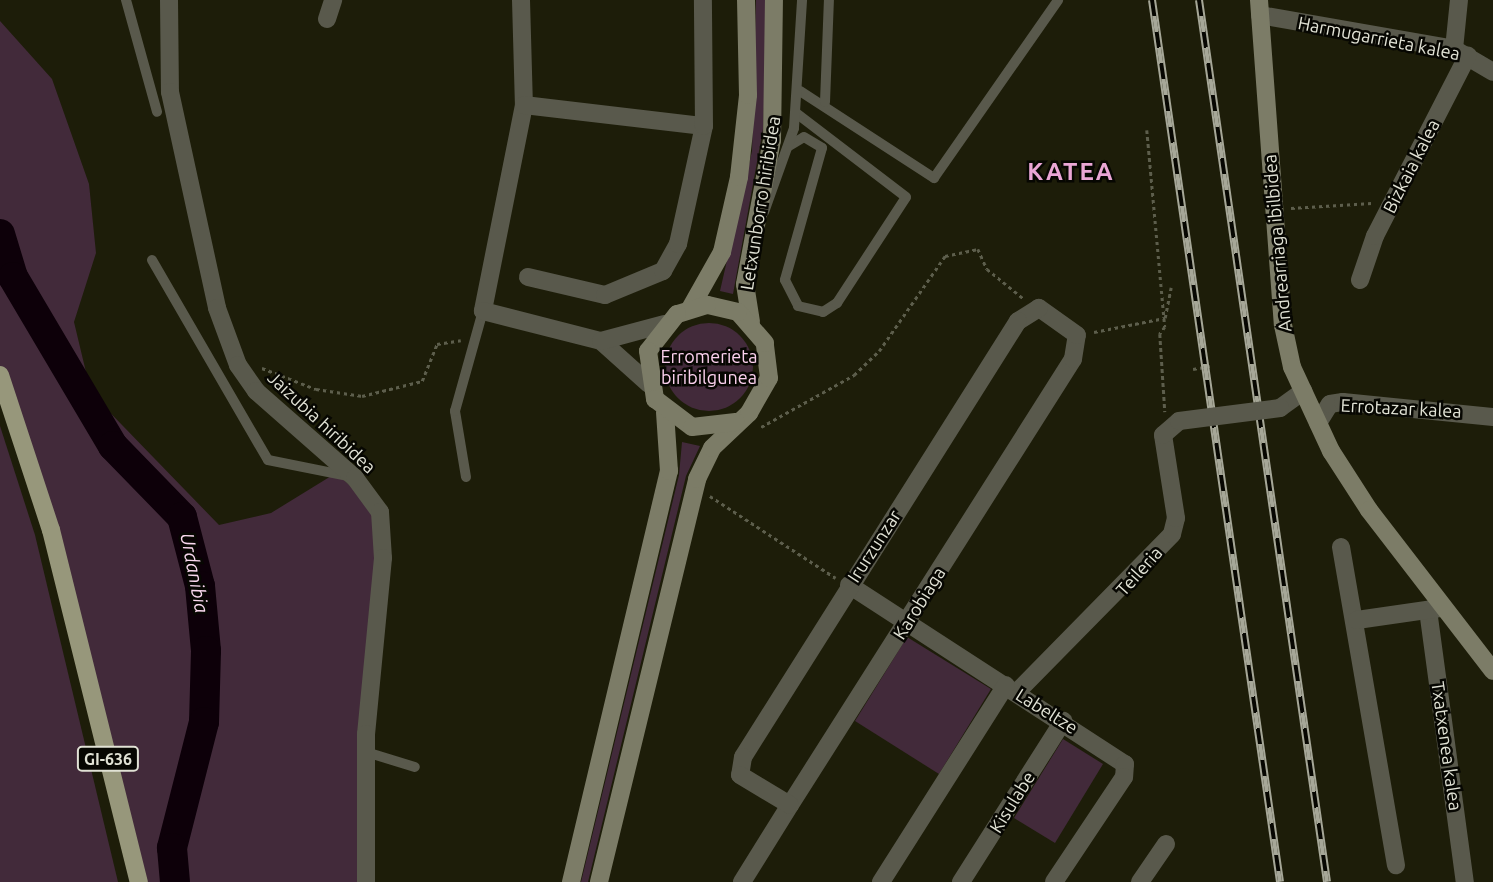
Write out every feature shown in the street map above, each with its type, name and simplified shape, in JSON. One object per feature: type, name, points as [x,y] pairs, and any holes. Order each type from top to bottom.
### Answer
[{"type":"main road","name":"Letxunborro hiribidea","points":[[691,307],[722,252],[739,177],[748,95],[746,0]]},
{"type":"main road","name":"Letxunborro hiribidea","points":[[751,322],[745,284],[774,118],[774,0]]},
{"type":"main road","name":"Andrearriaga ibilbidea","points":[[1259,8],[1283,325],[1303,391],[1318,423],[1369,510],[1448,607],[1493,671]]},
{"type":"main road","points":[[571,882],[669,471],[665,412],[649,384],[648,351],[664,324],[691,307],[723,307],[751,322],[765,343],[769,378],[762,397],[743,428],[706,458],[689,504],[599,882]]},
{"type":"main road","name":"GI-636","points":[[0,375],[51,530],[138,882]]},
{"type":"main road","points":[[665,412],[699,428],[743,428]]},
{"type":"street","name":"Jaizubia hiribidea","points":[[169,0],[170,92],[217,308],[236,359],[282,419],[355,478],[380,512],[383,558],[366,752],[366,882]]},
{"type":"street","points":[[327,19],[333,0]]},
{"type":"street","points":[[521,0],[524,105],[483,311],[601,341],[649,384]]},
{"type":"street","points":[[528,277],[617,295],[663,271],[678,244],[704,126],[703,0]]},
{"type":"street","name":"Bizkaia kalea","points":[[1360,280],[1390,207],[1461,52],[1459,0]]},
{"type":"street","name":"Harmugarrieta kalea","points":[[1259,8],[1461,52],[1493,72]]},
{"type":"street","points":[[524,105],[704,126]]},
{"type":"street","points":[[1039,308],[1071,329]]},
{"type":"street","name":"Irurzunzar","points":[[790,806],[740,775],[743,757],[1017,321],[1039,308]]},
{"type":"street","points":[[601,341],[664,324]]},
{"type":"street","name":"Karobiaga","points":[[741,882],[1073,359],[1071,329]]},
{"type":"street","points":[[1173,425],[1280,408],[1303,391]]},
{"type":"street","name":"Errotazar kalea","points":[[1318,423],[1331,404],[1343,402],[1493,417]]},
{"type":"street","name":"Teileria","points":[[881,882],[1012,689],[1172,534],[1176,518],[1173,425]]},
{"type":"street","points":[[1341,547],[1357,621],[1396,865]]},
{"type":"street","name":"Labeltze","points":[[849,586],[1116,756],[1124,777],[1054,882]]},
{"type":"street","points":[[1357,621],[1448,607]]},
{"type":"street","name":"Txatxenea kalea","points":[[1428,610],[1465,882]]},
{"type":"street","name":"Kisulabe","points":[[961,882],[1063,721]]},
{"type":"street","points":[[1140,882],[1166,844]]},
{"type":"lane","points":[[126,0],[157,112]]},
{"type":"lane","points":[[757,225],[789,146],[796,113],[800,91],[802,0]]},
{"type":"lane","points":[[825,102],[829,0]]},
{"type":"lane","points":[[800,91],[825,102],[934,178],[1058,0]]},
{"type":"lane","points":[[789,146],[804,137],[822,148],[785,280],[798,306],[823,312],[837,303],[906,197],[796,113]]},
{"type":"lane","points":[[152,260],[268,460],[355,478]]},
{"type":"lane","points":[[466,477],[455,411],[471,339],[483,311]]},
{"type":"lane","points":[[366,752],[415,767]]},
{"type":"path","points":[[1147,130],[1165,318]]},
{"type":"path","points":[[1286,208],[1368,201],[1390,207]]},
{"type":"path","points":[[743,428],[854,375],[878,351],[945,256],[978,249],[987,269],[1039,308]]},
{"type":"path","points":[[1171,288],[1160,334],[1173,425]]},
{"type":"path","points":[[1071,329],[1165,318]]},
{"type":"path","points":[[236,359],[316,389],[362,396],[422,381],[438,344],[471,339]]},
{"type":"path","points":[[1193,369],[1210,366]]},
{"type":"path","points":[[710,482],[707,494],[849,586]]},
{"type":"green space","points":[[756,0],[765,0],[767,35],[763,129],[733,294],[720,291],[752,151]]},
{"type":"green space","points":[[0,21],[52,79],[89,184],[96,253],[74,322],[91,393],[219,525],[271,513],[336,473],[380,512],[366,882],[138,882],[20,427],[0,382]]},
{"type":"green space","name":"Erromerieta biribilgunea","points":[[709,323],[726,327],[740,336],[749,350],[753,367],[749,384],[740,398],[726,407],[709,411],[692,407],[678,398],[669,384],[665,367],[669,350],[678,336],[692,327]]},
{"type":"green space","points":[[0,426],[35,535],[118,882],[0,882]]},
{"type":"green space","points":[[682,442],[700,446],[686,476],[588,882],[581,882],[679,475]]},
{"type":"green space","points":[[907,637],[991,689],[939,774],[855,721]]},
{"type":"green space","points":[[1063,739],[1103,764],[1055,843],[1014,818]]},
{"type":"waterway","name":"Urdanibia","points":[[0,234],[13,277],[113,446],[182,517],[200,586],[206,651],[204,722],[172,848],[175,882]]},
{"type":"railway","points":[[1152,0],[1280,882]]},
{"type":"railway","points":[[1199,0],[1327,882]]},
{"type":"district","name":"KATEA","points":[[1071,172]]}]
